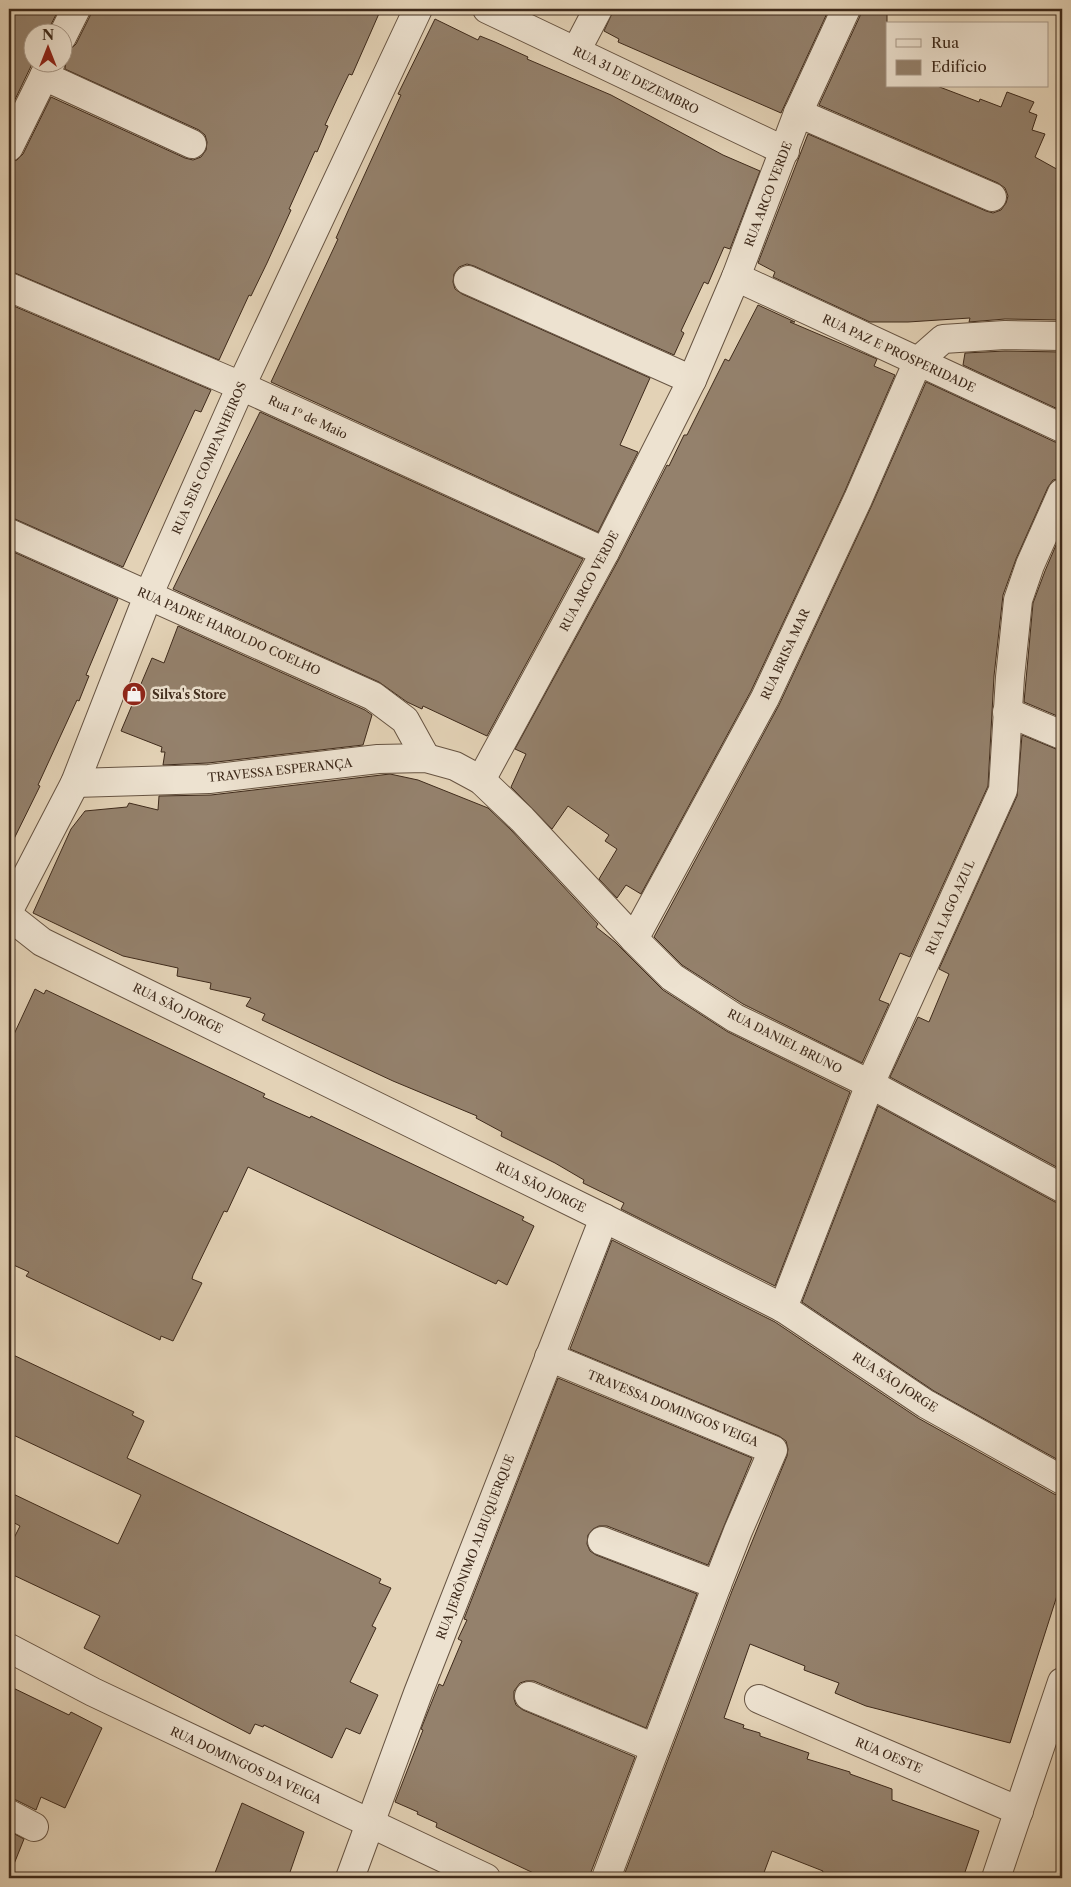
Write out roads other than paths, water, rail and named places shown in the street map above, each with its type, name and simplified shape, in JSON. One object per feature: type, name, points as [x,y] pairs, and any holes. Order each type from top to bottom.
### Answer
[{"type":"street","points":[[70,22],[76,9]]},
{"type":"street","name":"RUA SEIS COMPANHEIROS","points":[[9,910],[75,783],[148,596],[241,386],[418,9]]},
{"type":"street","name":"RUA 31 DE DEZEMBRO","points":[[487,9],[785,151]]},
{"type":"street","points":[[576,51],[598,9]]},
{"type":"street","name":"RUA ARCO VERDE","points":[[481,780],[605,552],[692,380],[736,278],[798,113],[846,9]]},
{"type":"street","points":[[9,147],[46,72]]},
{"type":"street","points":[[54,72],[192,144]]},
{"type":"street","points":[[798,113],[992,197]]},
{"type":"street","name":"RUA PAZ E PROSPERIDADE","points":[[736,278],[1062,428]]},
{"type":"street","points":[[468,280],[692,380]]},
{"type":"street","name":"Rua 1º de Maio","points":[[9,287],[241,386],[605,552]]},
{"type":"street","points":[[918,361],[943,339],[1004,335],[1062,336]]},
{"type":"street","name":"RUA BRISA MAR","points":[[634,939],[765,698],[858,499],[918,361]]},
{"type":"street","name":"RUA LAGO AZUL","points":[[783,1308],[870,1084],[1003,790],[1007,712],[1018,600],[1030,565],[1062,493]]},
{"type":"street","name":"RUA PADRE HAROLDO COELHO","points":[[9,534],[373,696],[406,720],[426,758]]},
{"type":"street","points":[[1007,712],[1062,735]]},
{"type":"street","name":"TRAVESSA ESPERANÇA","points":[[75,783],[209,779],[378,759],[426,758],[455,766],[481,780]]},
{"type":"street","name":"RUA DANIEL BRUNO","points":[[481,780],[522,819],[672,977],[734,1018],[870,1084],[1062,1188]]},
{"type":"street","name":"RUA SÃO JORGE","points":[[9,916],[42,942],[783,1308],[926,1404],[1062,1480]]},
{"type":"street","name":"RUA JERÔNIMO ALBUQUERQUE","points":[[350,1878],[418,1693],[604,1218]]},
{"type":"street","name":"TRAVESSA DOMINGOS VEIGA","points":[[549,1357],[773,1450],[738,1531],[606,1878]]},
{"type":"street","points":[[602,1541],[717,1585]]},
{"type":"street","name":"RUA DOMINGOS DA VEIGA","points":[[9,1648],[93,1692],[486,1878]]},
{"type":"street","points":[[996,1878],[1061,1687]]},
{"type":"street","points":[[529,1696],[655,1748]]},
{"type":"street","name":"RUA OESTE","points":[[759,1698],[1019,1811]]},
{"type":"street","points":[[9,1814],[34,1827]]},
{"type":"place","name":"Silva's Store","points":[[134,694]]}]
